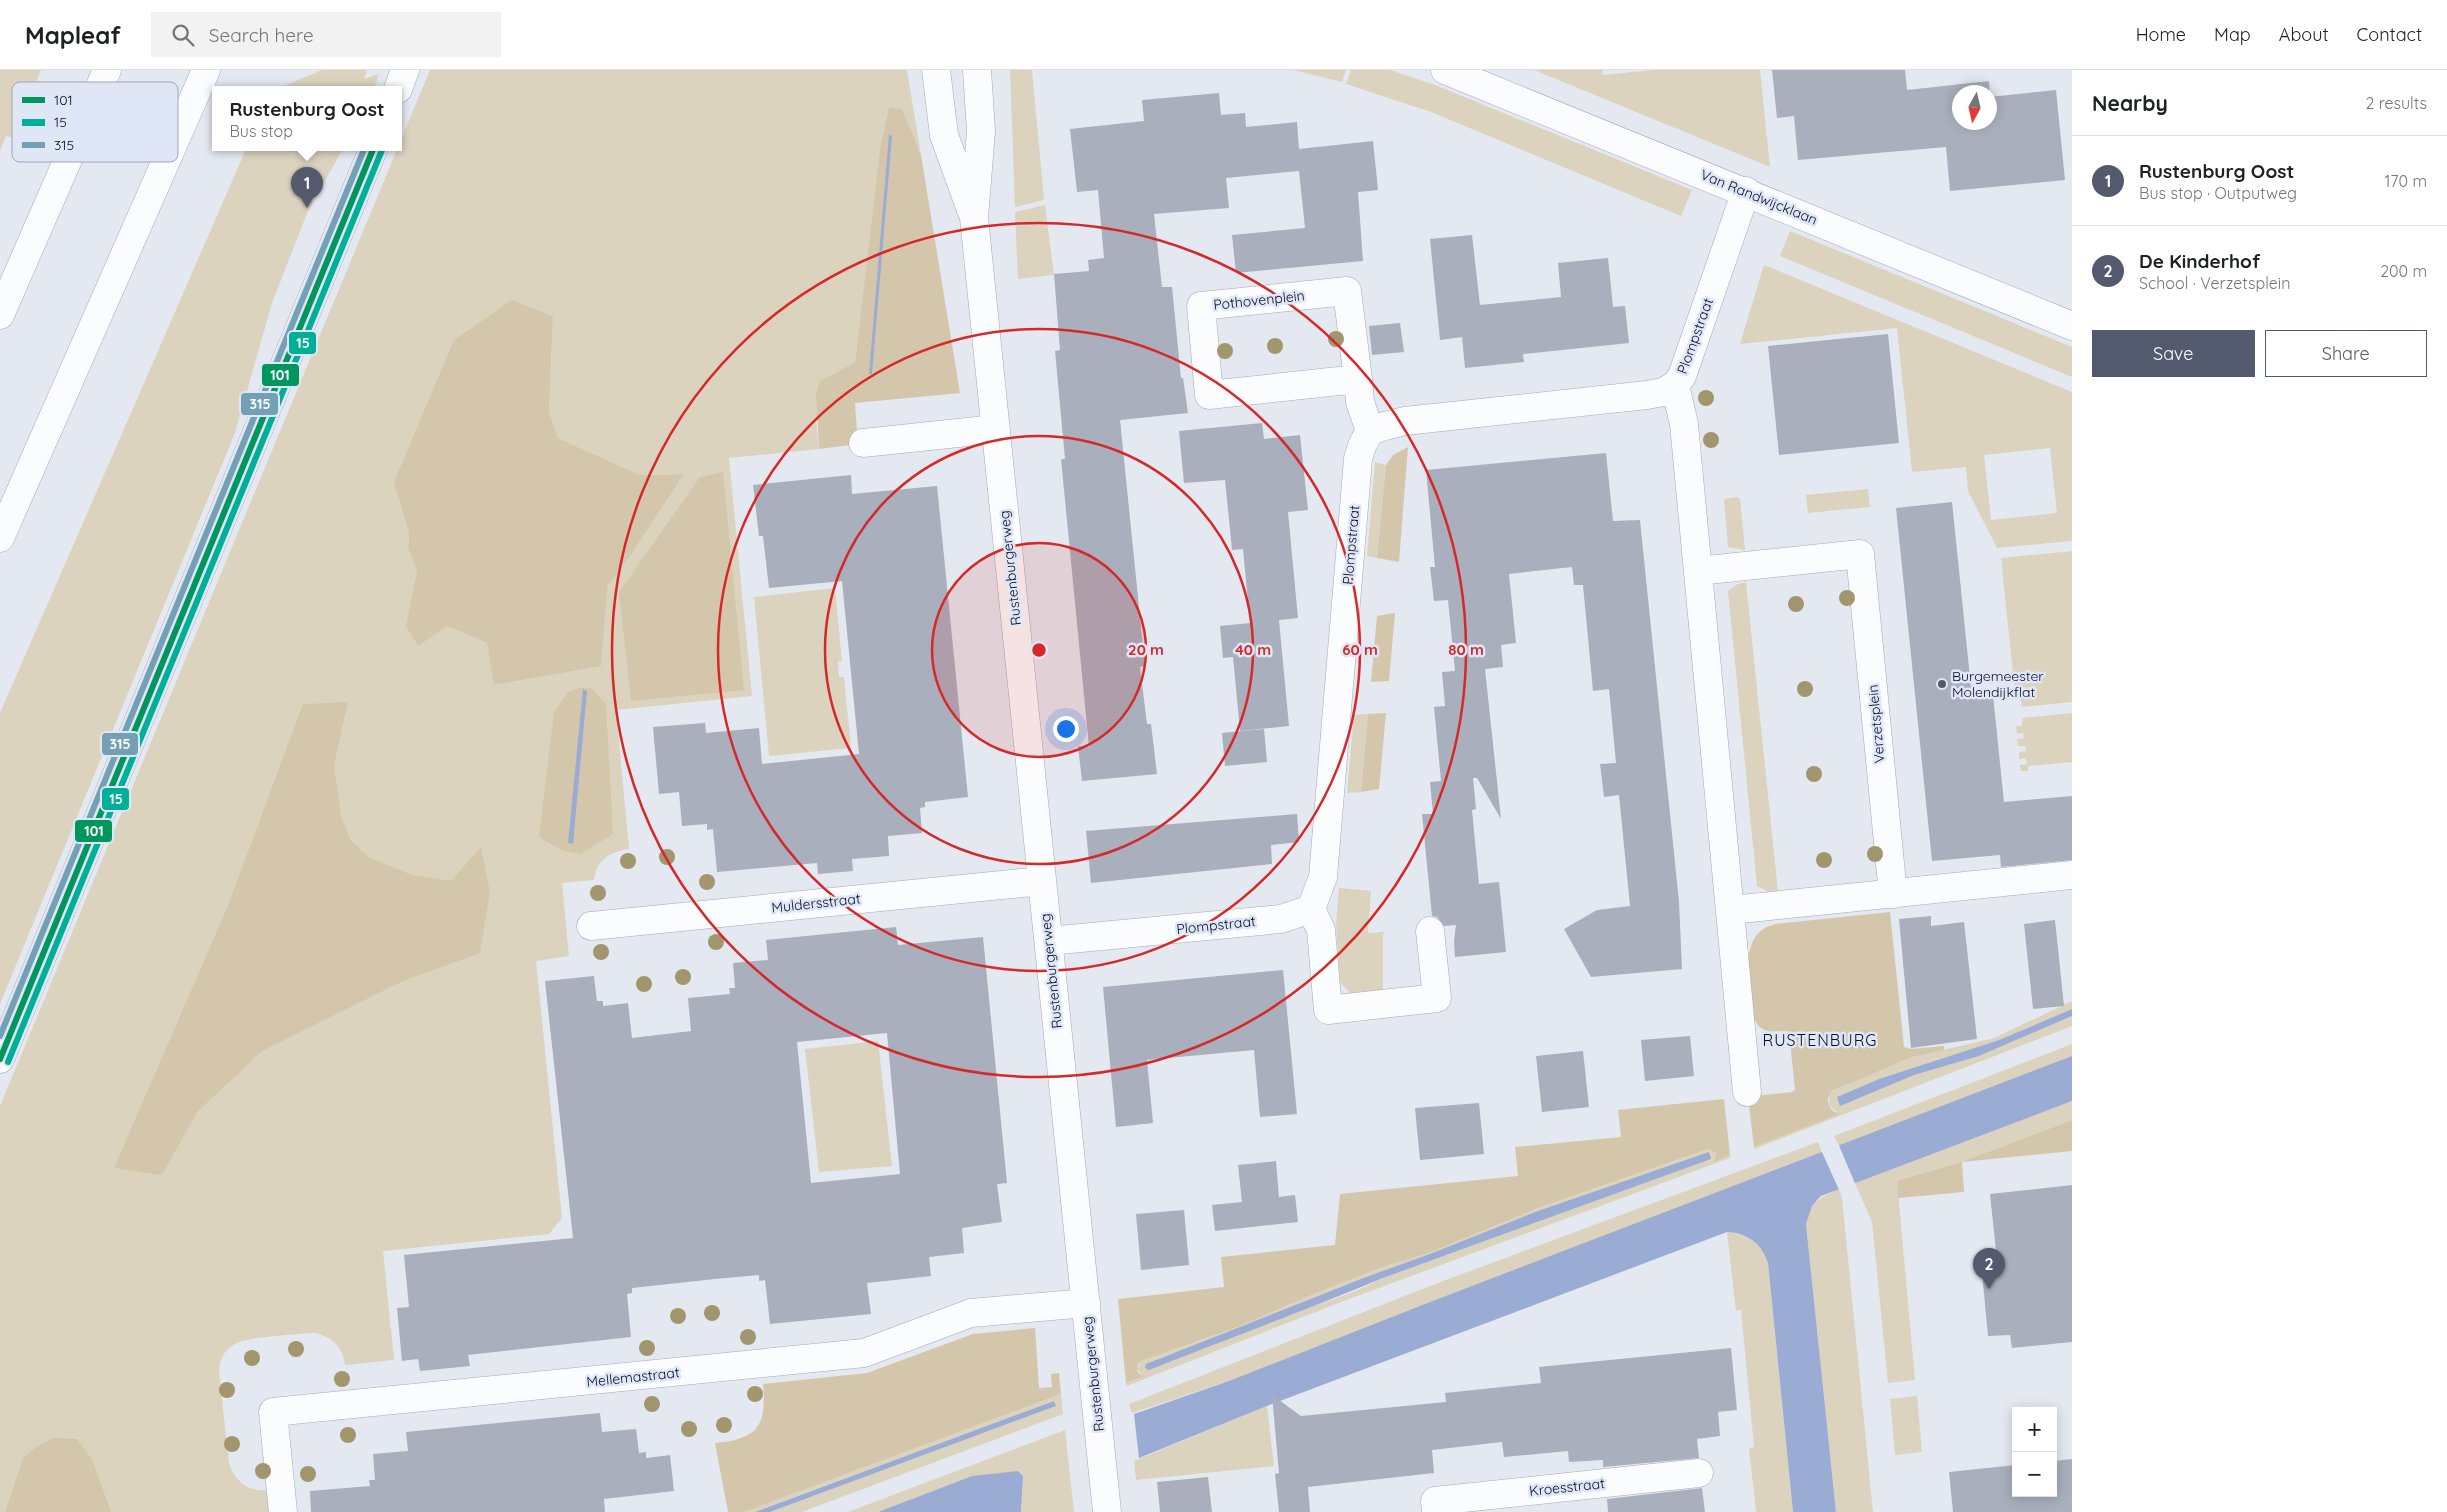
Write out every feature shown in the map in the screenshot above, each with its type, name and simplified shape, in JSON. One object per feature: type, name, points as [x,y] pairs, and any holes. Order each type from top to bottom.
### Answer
[{"type":"main road","points":[[102,82],[107,70]]},
{"type":"main road","points":[[178,134],[206,70]]},
{"type":"main road","points":[[399,86],[406,70]]},
{"type":"main road","name":"Rustenburgerweg","points":[[936,70],[944,135],[974,218]]},
{"type":"main road","name":"Rustenburgerweg","points":[[977,70],[981,131],[974,218],[1107,1512]]},
{"type":"main road","name":"Van Randwijcklaan","points":[[1446,70],[1746,191],[2072,326]]},
{"type":"main road","points":[[0,1059],[372,151]]},
{"type":"main road","points":[[0,315],[67,162]]},
{"type":"main road","points":[[0,538],[166,162]]},
{"type":"main road","name":"Plompstraat","points":[[1048,942],[1281,919],[1312,909],[1323,877],[1358,459],[1364,438],[1370,432],[1405,421],[1647,395],[1663,392],[1675,385],[1688,360],[1746,191]]},
{"type":"main road","name":"Pothovenplein","points":[[1358,379],[1210,395],[1201,306],[1347,291],[1358,379],[1360,402],[1370,432]]},
{"type":"main road","points":[[1675,385],[1684,424],[1747,1092]]},
{"type":"main road","points":[[863,443],[996,429]]},
{"type":"main road","name":"Verzetsplein","points":[[1698,571],[1860,554],[1893,894]]},
{"type":"main road","points":[[1731,910],[2072,875]]},
{"type":"main road","name":"Muldersstraat","points":[[591,926],[1042,880]]},
{"type":"main road","points":[[1312,909],[1321,930],[1328,1010],[1437,998],[1430,931]]},
{"type":"main road","name":"Mellemastraat","points":[[283,1512],[273,1412],[864,1353],[971,1313],[1086,1303]]},
{"type":"main road","name":"Kroesstraat","points":[[1436,1507],[1699,1473]]},
{"type":"shaded area","points":[[0,70],[41,70],[36,82],[12,82],[12,137],[6,136],[0,151]]},
{"type":"shaded area","points":[[322,70],[367,70],[364,79],[379,74],[375,86],[284,86]]},
{"type":"shaded area","points":[[430,70],[907,70],[921,155],[913,136],[880,150],[855,362],[829,376],[816,421],[819,449],[729,458],[752,696],[616,710],[629,849],[616,852],[601,862],[594,880],[562,883],[569,956],[536,961],[562,1218],[549,1234],[383,1251],[394,1360],[345,1365],[342,1353],[336,1344],[327,1337],[315,1333],[257,1338],[239,1342],[225,1352],[219,1371],[229,1464],[232,1471],[245,1485],[256,1490],[270,1490],[272,1512],[0,1512],[0,1106],[396,151],[402,151],[402,137]],"holes":[[[553,316],[549,412],[558,438],[640,475],[684,474],[631,555],[608,585],[601,665],[495,685],[487,643],[447,626],[414,591],[417,571],[408,548],[409,532]]]},
{"type":"shaded area","points":[[1010,70],[1032,70],[1044,200],[1015,207]]},
{"type":"shaded area","points":[[1293,70],[1346,70],[1342,82]]},
{"type":"shaded area","points":[[1351,70],[1390,70],[1435,85],[1692,190],[1681,216],[1431,112],[1346,84]]},
{"type":"shaded area","points":[[1534,70],[1602,70],[1603,75],[1654,70],[1760,70],[1770,167]]},
{"type":"shaded area","points":[[889,108],[902,109],[921,155],[960,393],[855,403],[858,444],[819,449],[816,393],[820,381],[855,362],[880,149]]},
{"type":"shaded area","points":[[245,151],[342,151],[308,211],[272,303],[235,433],[0,1004],[0,713]]},
{"type":"shaded area","points":[[1045,205],[1054,275],[1018,279],[1015,212]]},
{"type":"shaded area","points":[[1790,231],[2072,347],[2072,377],[1780,256]]},
{"type":"shaded area","points":[[1764,265],[2072,392],[2072,541],[1997,548],[1968,491],[1966,467],[1912,472],[1897,328],[1740,344]],"holes":[[[2050,448],[2057,513],[1991,520],[1984,455]]]},
{"type":"shaded area","points":[[512,300],[553,316],[549,412],[558,438],[640,475],[684,474],[631,555],[608,585],[601,666],[494,685],[487,643],[447,626],[418,646],[406,626],[417,571],[408,548],[409,532],[394,482],[454,340]]},
{"type":"shaded area","points":[[1408,447],[1399,562],[1377,558],[1386,465],[1393,455]]},
{"type":"shaded area","points":[[1375,462],[1386,465],[1377,558],[1367,556]]},
{"type":"shaded area","points":[[723,472],[744,690],[631,701],[619,592],[700,477]]},
{"type":"shaded area","points":[[1868,489],[1870,507],[1808,513],[1806,495]]},
{"type":"shaded area","points":[[1737,497],[1740,499],[1745,550],[1728,547],[1724,499]]},
{"type":"shaded area","points":[[2072,551],[2072,702],[2022,707],[2020,693],[2015,693],[2001,558]]},
{"type":"shaded area","points":[[1746,582],[1778,892],[1767,891],[1757,886],[1728,591],[1738,584]]},
{"type":"shaded area","points":[[835,588],[842,661],[838,661],[839,677],[844,677],[851,748],[769,756],[754,597]]},
{"type":"shaded area","points":[[1395,613],[1389,681],[1371,682],[1377,616]]},
{"type":"shaded area","points":[[578,688],[591,688],[606,704],[613,834],[581,854],[563,851],[539,837],[554,712],[568,692]]},
{"type":"shaded area","points":[[348,702],[334,765],[341,816],[351,841],[370,858],[412,875],[451,881],[481,847],[490,892],[480,953],[403,981],[262,1051],[198,1111],[162,1175],[114,1168],[227,908],[303,704]]},
{"type":"shaded area","points":[[1386,713],[1379,789],[1361,792],[1368,714]]},
{"type":"shaded area","points":[[2072,713],[2072,762],[2028,766],[2028,771],[2021,771],[2020,765],[2027,764],[2026,758],[2019,759],[2019,752],[2026,751],[2025,746],[2018,746],[2017,739],[2024,738],[2023,733],[2017,734],[2016,726],[2022,726],[2022,718]]},
{"type":"shaded area","points":[[1368,714],[1361,792],[1347,793],[1354,715]]},
{"type":"shaded area","points":[[1339,888],[1371,891],[1368,933],[1385,932],[1383,935],[1383,991],[1350,993],[1340,982],[1336,925]]},
{"type":"shaded area","points":[[1890,912],[1904,1047],[1911,1049],[1944,1046],[1944,1050],[1909,1058],[1832,1091],[1828,1098],[1829,1105],[1836,1113],[1840,1114],[1754,1147],[1748,1097],[1792,1092],[1795,1090],[1789,1031],[1764,1030],[1754,1018],[1748,963],[1754,939],[1762,930],[1775,924]]},
{"type":"shaded area","points":[[2072,1001],[2072,1009],[1999,1040],[1879,1079],[1837,1097],[1979,1056],[2072,1016],[2072,1026],[1754,1149],[1754,1147],[1839,1114],[1829,1105],[1830,1093],[1876,1070],[1909,1058],[1994,1038]]},
{"type":"shaded area","points":[[878,1041],[892,1166],[819,1172],[805,1049]]},
{"type":"shaded area","points":[[2072,1044],[2072,1056],[1839,1146],[1834,1136]]},
{"type":"shaded area","points":[[1724,1099],[1730,1155],[1714,1162],[1716,1153],[1708,1149],[1538,1208],[1429,1253],[1382,1267],[1240,1326],[1141,1361],[1138,1364],[1137,1371],[1141,1375],[1146,1376],[1126,1383],[1118,1299],[1224,1287],[1221,1257],[1335,1245],[1340,1194],[1518,1176],[1515,1147],[1621,1137],[1618,1110]]},
{"type":"shaded area","points":[[2072,1101],[2072,1120],[1961,1162],[1897,1181],[1915,1380],[1888,1383],[1872,1222],[1855,1183]]},
{"type":"shaded area","points":[[2072,1120],[2072,1151],[1962,1162],[1964,1192],[1898,1198],[1897,1181],[1961,1162]]},
{"type":"shaded area","points":[[1818,1142],[1822,1152],[1229,1381],[1132,1413],[1129,1404],[1443,1281]]},
{"type":"shaded area","points":[[1708,1149],[1716,1153],[1715,1161],[1730,1155],[1730,1158],[1341,1302],[1127,1386],[1126,1383],[1144,1377],[1137,1369],[1141,1361],[1240,1326],[1382,1267],[1429,1253],[1538,1208]],"holes":[[[1710,1159],[1383,1278],[1354,1292],[1146,1364],[1366,1277]]]},
{"type":"shaded area","points":[[1839,1189],[1842,1198],[1873,1512],[1836,1512],[1806,1224],[1807,1217],[1813,1206],[1821,1198]]},
{"type":"shaded area","points":[[1727,1232],[1748,1237],[1762,1250],[1768,1263],[1793,1512],[1756,1512],[1749,1448],[1754,1447],[1741,1310],[1736,1311]]},
{"type":"shaded area","points":[[1035,1328],[1039,1388],[1052,1387],[1051,1374],[1059,1373],[1061,1394],[744,1512],[728,1512],[715,1443],[741,1438],[750,1434],[756,1428],[761,1421],[763,1411],[763,1384],[867,1373],[973,1334]]},
{"type":"shaded area","points":[[1061,1394],[1063,1414],[802,1512],[770,1512],[1055,1406],[1054,1401],[755,1512],[744,1512]]},
{"type":"shaded area","points":[[1917,1396],[1922,1452],[1895,1455],[1890,1399]]},
{"type":"shaded area","points":[[1267,1406],[1274,1466],[1136,1480],[1134,1461]]},
{"type":"shaded area","points":[[1065,1430],[1074,1512],[1021,1512],[1023,1476],[972,1476],[878,1512],[848,1512]]},
{"type":"shaded area","points":[[53,1438],[77,1439],[92,1459],[111,1512],[5,1512],[23,1458],[36,1447]]},
{"type":"water","points":[[889,135],[892,136],[872,374],[869,374]]},
{"type":"water","points":[[583,689],[587,691],[573,844],[568,843]]},
{"type":"water","points":[[2072,1009],[2072,1016],[1979,1056],[1914,1075],[1840,1106],[1837,1097],[1879,1079],[1999,1040]]},
{"type":"water","points":[[2072,1056],[2072,1101],[1821,1196],[1812,1206],[1806,1224],[1836,1512],[1793,1512],[1768,1263],[1762,1250],[1748,1237],[1727,1232],[1267,1406],[1139,1458],[1134,1414],[1229,1381]]},
{"type":"water","points":[[1709,1152],[1711,1159],[1383,1278],[1149,1370],[1145,1368],[1146,1364],[1538,1211]]},
{"type":"water","points":[[1054,1401],[1056,1406],[770,1512],[755,1512]]},
{"type":"water","points":[[1018,1471],[1023,1476],[1021,1512],[878,1512],[972,1476]]},
{"type":"pier","points":[[1838,1143],[1856,1186],[1840,1192],[1821,1150]]},
{"type":"building","points":[[1772,70],[1905,70],[1907,90],[1952,85],[1952,130],[1997,130],[1997,96],[2056,90],[2065,180],[1950,191],[1946,147],[1798,160],[1794,116],[1777,118]]},
{"type":"building","points":[[1989,81],[1989,85],[1953,85]]},
{"type":"building","points":[[1219,93],[1221,115],[1245,113],[1246,127],[1297,122],[1299,149],[1373,141],[1378,190],[1358,192],[1363,261],[1236,273],[1232,235],[1305,228],[1299,171],[1226,178],[1229,208],[1154,214],[1162,287],[1172,287],[1181,378],[1183,378],[1188,413],[1120,420],[1145,666],[1140,667],[1147,724],[1151,724],[1157,774],[1082,781],[1078,746],[1089,747],[1061,459],[1065,459],[1055,351],[1060,350],[1054,274],[1089,271],[1088,260],[1104,258],[1098,190],[1077,192],[1070,129],[1144,121],[1142,100]]},
{"type":"building","points":[[1472,235],[1480,305],[1561,297],[1558,263],[1608,258],[1613,307],[1625,306],[1629,343],[1523,354],[1524,362],[1465,368],[1462,337],[1440,340],[1430,239]]},
{"type":"building","points":[[1400,323],[1404,352],[1372,355],[1369,326]]},
{"type":"building","points":[[1888,334],[1899,443],[1779,455],[1768,346]]},
{"type":"building","points":[[1262,423],[1264,439],[1300,435],[1308,510],[1288,512],[1298,618],[1279,620],[1289,726],[1240,731],[1233,657],[1223,658],[1220,626],[1250,623],[1243,549],[1232,550],[1225,480],[1184,483],[1179,431]]},
{"type":"building","points":[[1606,453],[1613,521],[1640,520],[1679,902],[1682,969],[1591,977],[1564,929],[1597,910],[1630,906],[1619,795],[1604,797],[1600,764],[1616,763],[1609,689],[1593,691],[1583,585],[1574,585],[1572,567],[1509,574],[1516,643],[1501,645],[1503,667],[1485,669],[1501,819],[1477,778],[1473,778],[1476,809],[1472,810],[1479,884],[1499,882],[1506,952],[1455,957],[1456,925],[1444,926],[1437,917],[1432,916],[1422,814],[1433,814],[1430,782],[1441,781],[1434,707],[1445,706],[1442,672],[1455,671],[1448,600],[1434,601],[1430,567],[1435,567],[1426,470]]},
{"type":"building","points":[[851,475],[852,494],[937,486],[968,797],[925,802],[925,807],[920,808],[922,833],[888,836],[889,856],[852,859],[853,871],[818,874],[817,863],[717,872],[713,829],[707,830],[707,824],[682,826],[679,792],[659,794],[653,727],[705,723],[706,733],[759,728],[762,764],[859,754],[842,581],[769,588],[763,536],[759,536],[753,485]]},
{"type":"building","name":"Burgemeester Molendijkflat","points":[[1952,502],[1972,697],[1993,695],[2004,802],[2072,796],[2072,860],[2001,867],[2000,855],[1932,861],[1896,508]]},
{"type":"building","points":[[1264,729],[1267,762],[1225,766],[1222,733]]},
{"type":"building","points":[[1297,814],[1299,842],[1271,845],[1272,864],[1091,883],[1086,831]]},
{"type":"building","points":[[1931,916],[1931,926],[1964,922],[1977,1039],[1911,1048],[1899,919]]},
{"type":"building","points":[[2055,920],[2064,1006],[2033,1009],[2024,924]]},
{"type":"building","points":[[896,927],[898,945],[983,937],[1007,1183],[997,1184],[1002,1222],[962,1228],[964,1253],[929,1257],[931,1276],[867,1283],[871,1314],[770,1324],[765,1280],[759,1281],[759,1275],[715,1279],[632,1288],[632,1293],[627,1294],[631,1337],[468,1355],[470,1366],[420,1371],[418,1359],[402,1361],[397,1308],[409,1307],[404,1255],[573,1238],[545,981],[594,976],[597,1001],[603,1001],[603,1006],[628,1003],[632,1038],[691,1031],[688,998],[730,994],[729,988],[735,988],[733,963],[768,960],[766,940]],"holes":[[[887,1033],[900,1174],[811,1183],[797,1042]]]},
{"type":"building","points":[[1283,970],[1297,1114],[1260,1117],[1254,1050],[1147,1060],[1153,1123],[1116,1127],[1103,987]]},
{"type":"building","points":[[1690,1036],[1694,1076],[1645,1081],[1641,1040]]},
{"type":"building","points":[[1583,1051],[1589,1107],[1542,1112],[1536,1056]]},
{"type":"building","points":[[1479,1103],[1484,1154],[1420,1160],[1415,1108]]},
{"type":"building","points":[[1276,1161],[1279,1197],[1295,1195],[1298,1222],[1215,1231],[1212,1205],[1242,1202],[1238,1165]]},
{"type":"building","points":[[2072,1185],[2072,1342],[2012,1348],[2010,1335],[1988,1336],[1980,1252],[1996,1251],[1990,1194]]},
{"type":"building","points":[[1184,1210],[1189,1265],[1141,1270],[1136,1214]]},
{"type":"building","points":[[1731,1348],[1737,1410],[1718,1412],[1720,1436],[1697,1439],[1699,1458],[1603,1467],[1603,1460],[1569,1462],[1568,1451],[1504,1457],[1502,1442],[1432,1450],[1434,1473],[1308,1487],[1310,1512],[1279,1512],[1275,1474],[1279,1473],[1272,1395],[1301,1416],[1446,1402],[1445,1393],[1541,1383],[1539,1367]]},
{"type":"building","points":[[600,1413],[602,1432],[636,1429],[639,1453],[646,1452],[646,1458],[670,1455],[674,1491],[604,1499],[605,1512],[311,1512],[310,1491],[370,1486],[369,1480],[375,1480],[373,1454],[408,1451],[406,1432]]},
{"type":"building","points":[[2072,1459],[2072,1512],[1953,1512],[1949,1472],[2012,1465],[2012,1497],[2057,1497],[2057,1461]]},
{"type":"building","points":[[1208,1477],[1212,1512],[1160,1512],[1157,1482]]},
{"type":"building","points":[[1702,1488],[1705,1512],[1608,1512],[1607,1499]]},
{"type":"transit line","name":"315","points":[[0,1036],[363,151]]},
{"type":"transit line","name":"101","points":[[0,1059],[372,151]]},
{"type":"transit line","name":"15","points":[[8,1062],[382,151]]},
{"type":"place","name":"Rustenburg Oost","points":[[307,208]]},
{"type":"place","name":"Burgemeester Molendijkflat","points":[[1942,684]]},
{"type":"place","name":"De Kinderhof","points":[[1989,1289]]},
{"type":"district","name":"RUSTENBURG","points":[[1820,1040]]}]
